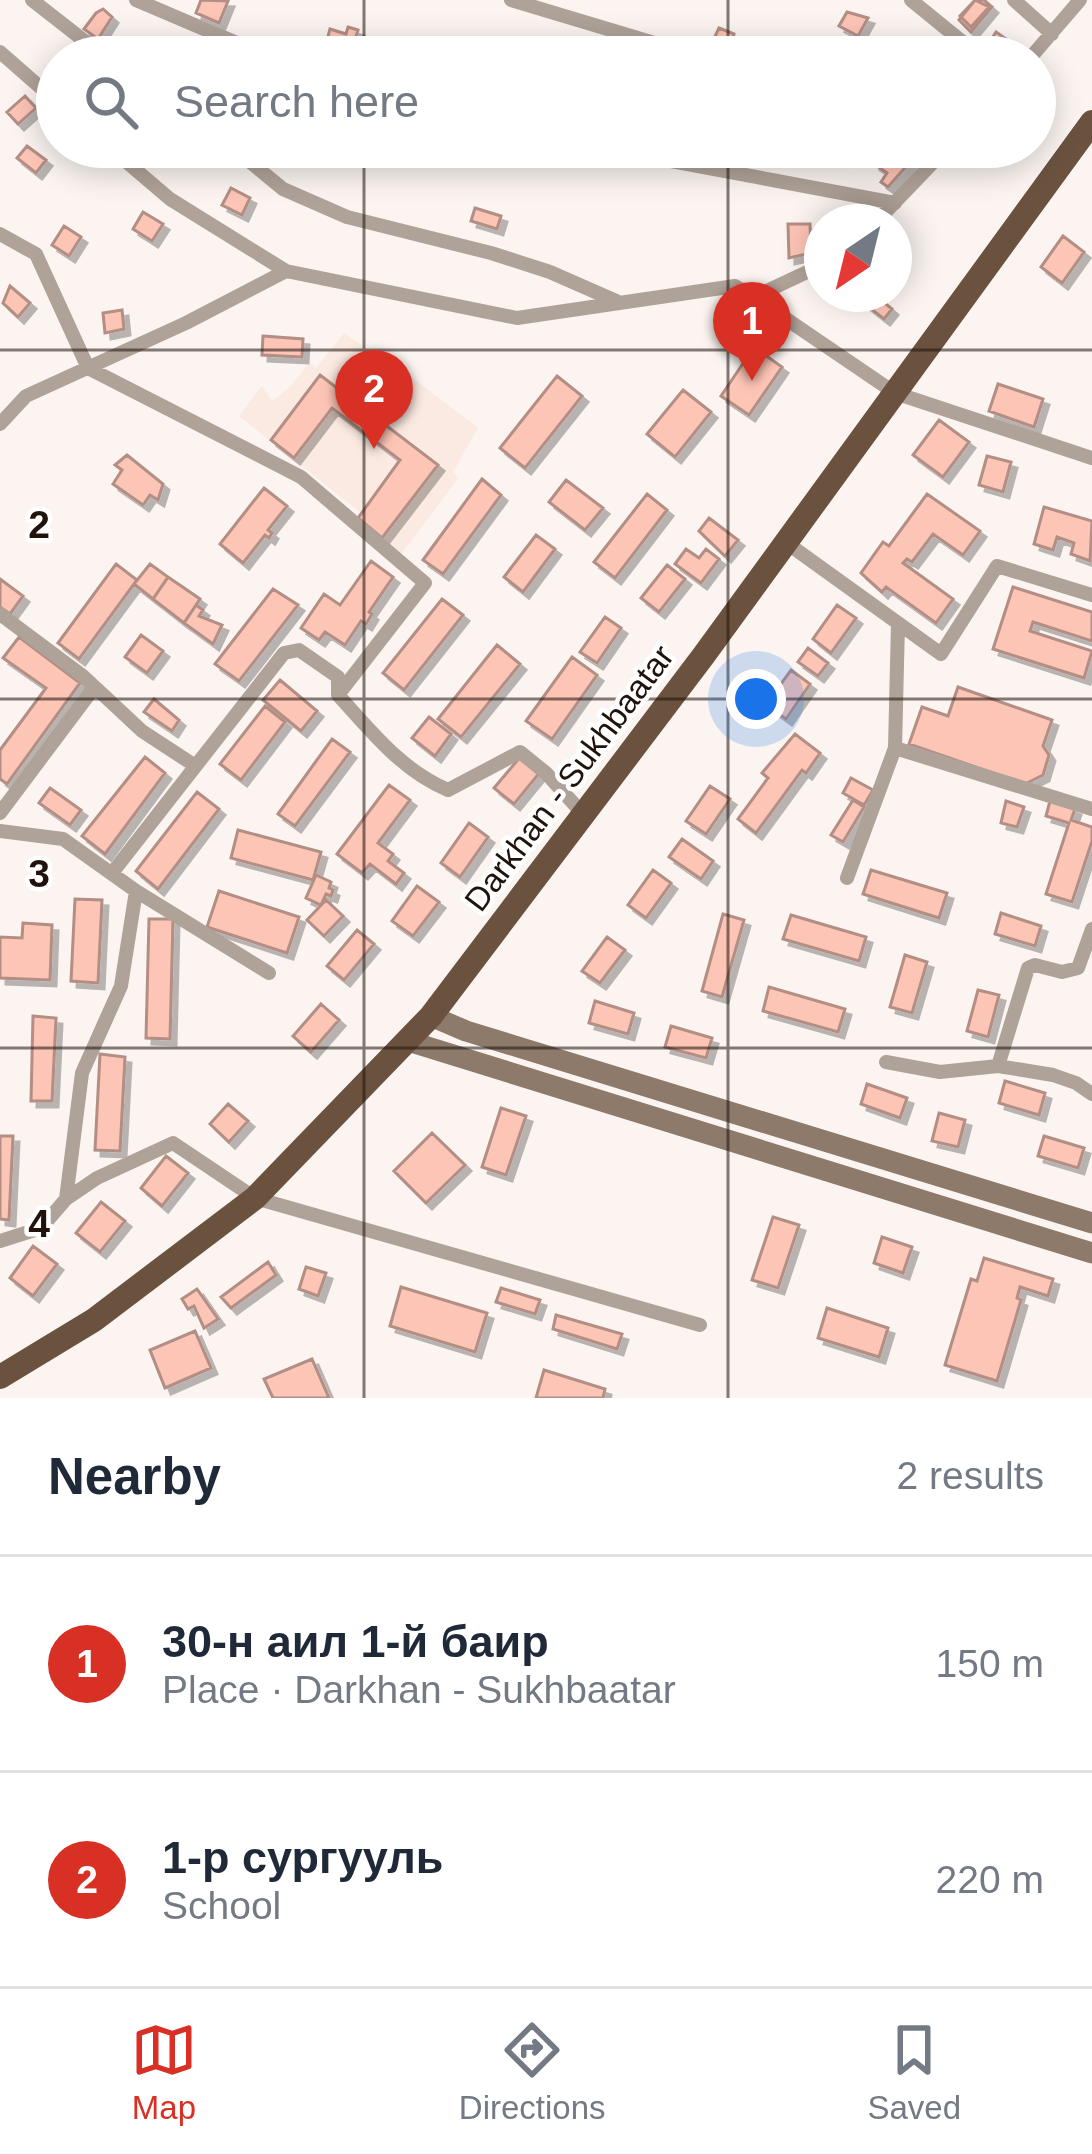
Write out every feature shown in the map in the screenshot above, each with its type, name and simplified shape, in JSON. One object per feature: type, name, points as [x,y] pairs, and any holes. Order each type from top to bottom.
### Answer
[{"type":"highway","name":"Darkhan - Sukhbaatar","points":[[0,1377],[94,1320],[255,1198],[431,1016],[1092,122]]},
{"type":"main road","points":[[431,1016],[466,1031],[1092,1223]]},
{"type":"main road","points":[[409,1041],[1092,1253]]},
{"type":"main road","points":[[939,1207],[952,1194],[948,1179]]},
{"type":"street","points":[[32,0],[78,36]]},
{"type":"street","points":[[136,0],[221,36]]},
{"type":"street","points":[[511,0],[631,36]]},
{"type":"street","points":[[911,0],[955,36]]},
{"type":"street","points":[[1014,0],[1052,34],[1080,0]]},
{"type":"street","points":[[0,52],[36,84]]},
{"type":"street","points":[[134,168],[170,199],[286,271],[517,318],[735,286],[895,393],[1092,458]]},
{"type":"street","points":[[258,168],[284,189],[347,217],[491,253],[616,301]]},
{"type":"street","points":[[708,168],[895,203],[924,168]]},
{"type":"street","points":[[0,234],[35,254],[88,368],[301,477],[425,583],[338,695]]},
{"type":"street","points":[[0,424],[26,396],[286,271]]},
{"type":"street","points":[[754,297],[804,273]]},
{"type":"street","points":[[784,541],[941,654],[997,566],[1092,595]]},
{"type":"street","points":[[0,614],[83,676],[142,731],[194,765]]},
{"type":"street","points":[[847,878],[895,748],[898,623]]},
{"type":"street","points":[[112,873],[284,652],[299,650],[338,677],[338,695],[395,758],[421,778],[448,790],[520,752],[547,773],[583,814]]},
{"type":"street","points":[[0,813],[93,689]]},
{"type":"street","points":[[895,748],[1092,809]]},
{"type":"street","points":[[0,831],[63,839],[268,973]]},
{"type":"street","points":[[66,1199],[82,1073],[121,986],[136,891]]},
{"type":"street","points":[[998,1066],[1028,968],[1035,965],[1062,972],[1078,968],[1092,929]]},
{"type":"street","points":[[886,1062],[940,1072],[998,1066],[1053,1076],[1092,1094]]},
{"type":"street","points":[[0,1241],[41,1228],[66,1199],[97,1178],[172,1143],[255,1198],[700,1324]]},
{"type":"shaded area","points":[[344,333],[372,352],[375,349],[478,428],[453,472],[458,479],[401,554],[358,518],[361,513],[239,416],[262,386],[272,401],[309,363],[316,368]]},
{"type":"building","points":[[201,0],[228,1],[219,23],[196,13]]},
{"type":"building","points":[[975,0],[989,7],[971,27],[960,16]]},
{"type":"building","points":[[975,0],[992,7],[971,32],[959,20]]},
{"type":"building","points":[[103,9],[112,17],[100,36],[84,29]]},
{"type":"building","points":[[847,12],[868,18],[858,36],[839,26]]},
{"type":"building","points":[[348,27],[358,30],[356,36],[328,36],[330,29],[346,34]]},
{"type":"building","points":[[25,96],[36,108],[18,124],[7,112]]},
{"type":"building","points":[[27,146],[36,153],[36,168],[40,168],[36,173],[17,158]]},
{"type":"building","points":[[880,168],[905,168],[888,187],[881,182],[887,173]]},
{"type":"building","points":[[231,188],[250,198],[242,215],[222,205]]},
{"type":"building","points":[[475,208],[501,216],[497,229],[471,221]]},
{"type":"building","points":[[143,212],[163,224],[152,241],[133,229]]},
{"type":"building","points":[[788,224],[804,224],[804,255],[789,258]]},
{"type":"building","points":[[64,226],[81,237],[69,256],[52,245]]},
{"type":"building","points":[[1063,236],[1084,252],[1062,283],[1041,267]]},
{"type":"building","points":[[10,286],[30,303],[18,317],[3,303]]},
{"type":"building","points":[[122,310],[124,329],[105,333],[103,313]]},
{"type":"building","points":[[263,336],[303,339],[302,357],[262,355]]},
{"type":"building","points":[[754,347],[782,367],[749,415],[721,396]]},
{"type":"building","points":[[320,375],[438,465],[382,538],[358,518],[400,460],[332,408],[294,458],[271,440]]},
{"type":"building","points":[[557,376],[582,396],[525,468],[500,448]]},
{"type":"building","points":[[998,384],[1043,399],[1034,427],[989,411]]},
{"type":"building","points":[[683,390],[711,412],[675,457],[647,434]]},
{"type":"building","points":[[939,420],[969,442],[943,477],[913,455]]},
{"type":"building","points":[[127,455],[163,484],[158,500],[150,495],[143,505],[113,484],[122,470],[115,465]]},
{"type":"building","points":[[987,456],[1011,462],[1003,492],[979,485]]},
{"type":"building","points":[[482,479],[501,495],[443,574],[423,560]]},
{"type":"building","points":[[566,480],[603,508],[585,530],[549,502]]},
{"type":"building","points":[[264,488],[287,506],[268,530],[269,538],[265,535],[243,563],[220,544]]},
{"type":"building","points":[[647,494],[667,510],[615,578],[594,562]]},
{"type":"building","points":[[927,494],[980,531],[963,555],[933,534],[912,562],[903,563],[953,599],[936,623],[886,587],[882,592],[861,573],[883,542],[889,546]]},
{"type":"building","points":[[1044,507],[1092,521],[1090,561],[1071,554],[1074,543],[1057,537],[1053,550],[1034,544]]},
{"type":"building","points":[[709,518],[738,540],[725,556],[699,531]]},
{"type":"building","points":[[536,535],[555,549],[523,592],[504,577]]},
{"type":"building","points":[[686,549],[699,558],[706,549],[719,559],[701,583],[675,564]]},
{"type":"building","points":[[371,561],[393,577],[366,624],[361,621],[345,645],[325,632],[319,640],[301,628],[324,594],[340,605]]},
{"type":"building","points":[[116,564],[137,580],[79,659],[58,643]]},
{"type":"building","points":[[150,564],[168,577],[153,599],[134,584]]},
{"type":"building","points":[[667,565],[685,579],[659,612],[641,598]]},
{"type":"building","points":[[168,577],[200,599],[184,623],[153,599]]},
{"type":"building","points":[[0,579],[23,596],[10,614],[0,607]]},
{"type":"building","points":[[1013,587],[1092,612],[1092,641],[1033,622],[1030,631],[1092,651],[1084,678],[993,649]]},
{"type":"building","points":[[273,589],[298,605],[239,681],[215,664]]},
{"type":"building","points":[[442,599],[463,615],[404,690],[383,673]]},
{"type":"building","points":[[196,605],[203,610],[199,616],[222,625],[213,644],[184,623]]},
{"type":"building","points":[[837,605],[856,618],[831,653],[813,639]]},
{"type":"building","points":[[605,617],[621,628],[597,663],[580,652]]},
{"type":"building","points":[[141,635],[163,651],[147,673],[125,657]]},
{"type":"building","points":[[19,637],[80,683],[7,784],[0,779],[0,750],[46,688],[3,658]]},
{"type":"building","points":[[497,645],[520,664],[461,737],[438,719]]},
{"type":"building","points":[[808,648],[828,663],[818,676],[798,662]]},
{"type":"building","points":[[572,657],[597,675],[552,739],[526,721]]},
{"type":"building","points":[[791,670],[810,684],[786,719],[766,705]]},
{"type":"building","points":[[280,680],[317,711],[301,731],[263,700]]},
{"type":"building","points":[[958,687],[1052,720],[1043,746],[1049,755],[1043,775],[1025,784],[909,744],[922,707],[948,716]]},
{"type":"building","points":[[154,699],[179,720],[172,731],[144,712]]},
{"type":"building","points":[[265,706],[285,722],[241,780],[220,764]]},
{"type":"building","points":[[429,717],[451,734],[435,756],[412,738]]},
{"type":"building","points":[[795,734],[820,753],[756,833],[738,819],[768,778],[762,773]]},
{"type":"building","points":[[332,739],[350,752],[295,826],[278,814]]},
{"type":"building","points":[[522,755],[541,771],[514,804],[494,788]]},
{"type":"building","points":[[145,757],[165,773],[105,854],[82,836]]},
{"type":"building","points":[[851,778],[873,790],[864,805],[843,793]]},
{"type":"building","points":[[389,785],[410,800],[378,843],[393,854],[388,861],[404,873],[396,884],[370,864],[362,873],[337,854]]},
{"type":"building","points":[[710,786],[730,799],[706,834],[686,821]]},
{"type":"building","points":[[50,788],[81,810],[70,825],[39,803]]},
{"type":"building","points":[[197,792],[219,809],[158,889],[136,871]]},
{"type":"building","points":[[853,800],[864,807],[843,842],[831,835]]},
{"type":"building","points":[[1006,801],[1024,807],[1017,827],[1001,823]]},
{"type":"building","points":[[1050,801],[1075,809],[1071,820],[1092,827],[1092,841],[1072,902],[1046,894],[1069,823],[1046,816]]},
{"type":"building","points":[[469,823],[488,837],[460,877],[441,863]]},
{"type":"building","points":[[238,830],[321,852],[313,880],[231,858]]},
{"type":"building","points":[[682,839],[713,861],[701,879],[669,857]]},
{"type":"building","points":[[653,870],[671,883],[646,918],[628,905]]},
{"type":"building","points":[[871,870],[947,893],[939,918],[863,894]]},
{"type":"building","points":[[316,875],[331,882],[333,890],[321,905],[306,898]]},
{"type":"building","points":[[417,886],[439,902],[413,936],[392,921]]},
{"type":"building","points":[[219,891],[299,917],[287,953],[207,927]]},
{"type":"building","points":[[75,899],[102,900],[98,983],[71,981]]},
{"type":"building","points":[[326,900],[343,916],[324,936],[307,920]]},
{"type":"building","points":[[1001,913],[1041,926],[1035,946],[995,934]]},
{"type":"building","points":[[723,914],[744,920],[722,997],[702,991]]},
{"type":"building","points":[[791,915],[866,937],[859,961],[783,939]]},
{"type":"building","points":[[149,919],[173,919],[170,1039],[146,1038]]},
{"type":"building","points":[[23,923],[52,925],[50,980],[0,978],[0,937],[22,938]]},
{"type":"building","points":[[357,930],[374,944],[344,980],[327,966]]},
{"type":"building","points":[[607,937],[625,950],[600,983],[582,971]]},
{"type":"building","points":[[905,955],[927,962],[912,1013],[890,1007]]},
{"type":"building","points":[[769,987],[845,1009],[838,1032],[763,1011]]},
{"type":"building","points":[[978,990],[999,995],[988,1037],[967,1031]]},
{"type":"building","points":[[595,1001],[634,1013],[628,1034],[589,1023]]},
{"type":"building","points":[[321,1004],[339,1020],[311,1052],[293,1036]]},
{"type":"building","points":[[33,1016],[56,1018],[52,1101],[31,1101]]},
{"type":"building","points":[[671,1026],[712,1038],[706,1058],[665,1047]]},
{"type":"building","points":[[100,1054],[125,1057],[120,1151],[95,1150]]},
{"type":"building","points":[[1005,1081],[1045,1093],[1039,1115],[999,1103]]},
{"type":"building","points":[[867,1084],[907,1098],[900,1118],[861,1104]]},
{"type":"building","points":[[228,1104],[248,1121],[229,1142],[210,1124]]},
{"type":"building","points":[[501,1108],[526,1116],[506,1175],[482,1167]]},
{"type":"building","points":[[939,1113],[965,1120],[958,1147],[932,1141]]},
{"type":"building","points":[[432,1133],[465,1165],[426,1203],[394,1171]]},
{"type":"building","points":[[0,1136],[13,1136],[9,1220],[0,1219]]},
{"type":"building","points":[[1044,1136],[1084,1148],[1078,1168],[1038,1156]]},
{"type":"building","points":[[166,1156],[188,1173],[162,1206],[141,1188]]},
{"type":"building","points":[[101,1202],[125,1221],[100,1252],[76,1233]]},
{"type":"building","points":[[773,1217],[799,1225],[778,1288],[752,1280]]},
{"type":"building","points":[[882,1237],[912,1247],[903,1273],[874,1263]]},
{"type":"building","points":[[33,1246],[57,1264],[33,1296],[10,1278]]},
{"type":"building","points":[[984,1258],[1053,1279],[1048,1296],[1020,1287],[1017,1298],[1021,1300],[997,1381],[945,1365],[971,1279],[977,1281]]},
{"type":"building","points":[[268,1262],[276,1275],[231,1308],[221,1297]]},
{"type":"building","points":[[306,1267],[326,1273],[318,1296],[299,1289]]},
{"type":"building","points":[[401,1287],[487,1313],[475,1352],[390,1326]]},
{"type":"building","points":[[501,1288],[540,1300],[535,1314],[496,1302]]},
{"type":"building","points":[[197,1289],[218,1319],[204,1328],[194,1306],[188,1309],[182,1299]]},
{"type":"building","points":[[827,1308],[888,1328],[879,1357],[818,1338]]},
{"type":"building","points":[[556,1315],[622,1334],[617,1349],[553,1329]]},
{"type":"building","points":[[195,1331],[211,1368],[165,1388],[150,1350]]},
{"type":"building","points":[[312,1359],[329,1398],[273,1398],[264,1379]]},
{"type":"building","points":[[544,1370],[605,1389],[603,1398],[536,1398]]},
{"type":"place","name":"30-н аил 1-й баир","points":[[752,381]]},
{"type":"place","name":"1-р сургууль","points":[[374,449]]}]
